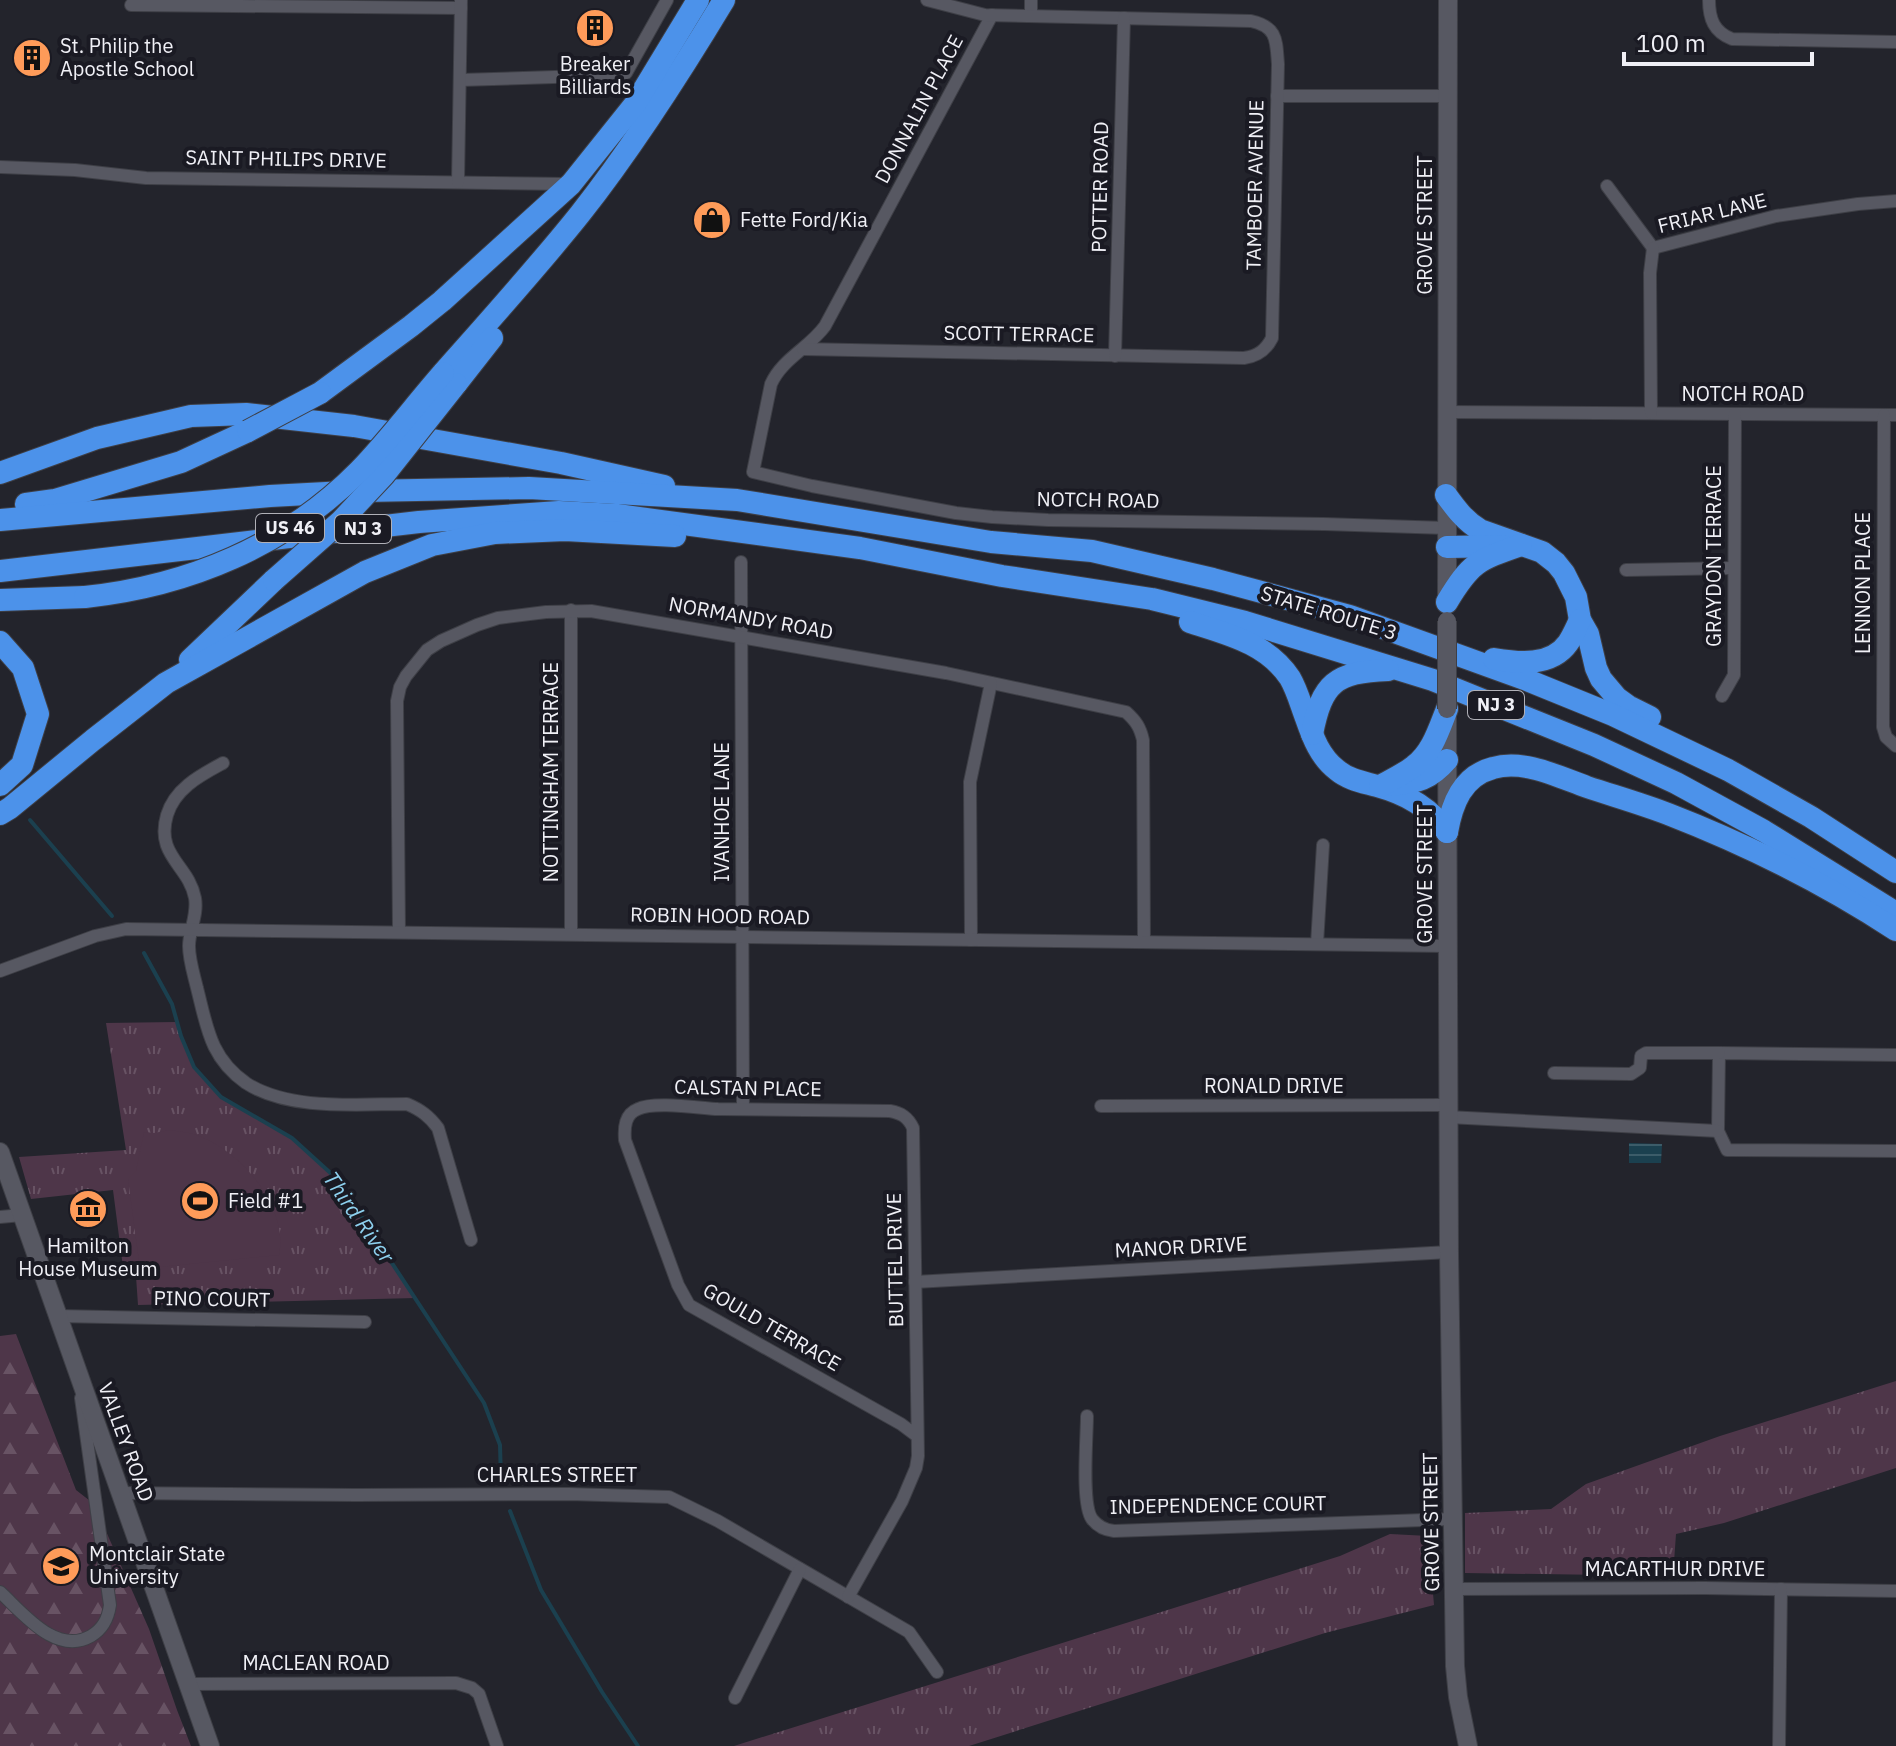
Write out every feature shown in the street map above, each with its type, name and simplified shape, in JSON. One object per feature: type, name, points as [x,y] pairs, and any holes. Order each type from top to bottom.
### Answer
[{"type":"highway","points":[[0,508],[55,500],[181,462],[320,393],[442,301],[571,184],[635,104],[698,0]]},
{"type":"highway","name":"US 46","points":[[0,600],[85,597],[139,590],[192,576],[243,554],[317,508],[360,470],[449,378],[588,203],[680,71],[724,0]]},
{"type":"highway","points":[[0,814],[166,683],[352,509],[384,475],[449,378]]},
{"type":"highway","points":[[0,473],[97,438],[191,416],[246,414],[383,431],[595,470],[715,498]]},
{"type":"highway","name":"NJ 3","points":[[0,520],[270,496],[364,491],[529,488],[715,498]]},
{"type":"highway","points":[[1446,495],[1472,526],[1545,554],[1564,573],[1576,597],[1596,668],[1617,698],[1719,749],[1786,788],[1890,868]]},
{"type":"highway","name":"STATE ROUTE 3","points":[[715,498],[991,542],[1092,551],[1285,597],[1350,616],[1458,654],[1613,715],[1714,763],[1811,817],[1890,868]]},
{"type":"highway","name":"NJ 3","points":[[0,571],[419,522],[559,512],[617,515],[727,530]]},
{"type":"highway","points":[[166,683],[365,572],[432,545],[495,533],[565,530],[696,537],[727,530]]},
{"type":"highway","name":"STATE ROUTE 3","points":[[727,530],[860,548],[1061,587],[1152,599],[1356,655],[1433,680],[1650,771],[1764,831],[1896,913]]},
{"type":"highway","points":[[1446,538],[1521,545]]},
{"type":"highway","points":[[1447,612],[1459,580],[1472,567],[1491,555],[1521,545]]},
{"type":"highway","points":[[1061,587],[1129,603],[1232,635],[1260,649],[1291,680],[1312,735],[1326,760],[1348,778],[1380,786],[1419,802],[1447,832]]},
{"type":"highway","points":[[1458,654],[1504,661],[1541,661],[1563,649],[1580,620]]},
{"type":"highway","points":[[0,642],[23,668],[38,714],[22,765],[0,785]]},
{"type":"highway","points":[[1312,735],[1319,703],[1341,678],[1365,671],[1398,669]]},
{"type":"highway","points":[[1380,786],[1421,761],[1447,709]]},
{"type":"highway","points":[[1380,786],[1417,782],[1430,776],[1447,760]]},
{"type":"highway","points":[[1447,832],[1455,799],[1469,781],[1501,766],[1533,768],[1712,832],[1790,868],[1896,930]]},
{"type":"street","points":[[460,80],[626,73],[667,0]]},
{"type":"street","name":"TAMBOER AVENUE","points":[[927,0],[992,15],[1232,21],[1259,23],[1270,30],[1275,36],[1278,64],[1272,338],[1267,347],[1254,356],[1234,358]]},
{"type":"street","points":[[1031,0],[1031,16]]},
{"type":"street","name":"GROVE STREET","points":[[1448,0],[1447,946],[1452,1519],[1455,1666],[1468,1746]]},
{"type":"street","points":[[1709,0],[1710,18],[1718,31],[1732,39],[1896,42]]},
{"type":"street","points":[[131,5],[461,4],[458,182]]},
{"type":"street","name":"DONNALIN PLACE","points":[[753,472],[771,384],[780,368],[817,337],[825,326],[992,15]]},
{"type":"street","name":"POTTER ROAD","points":[[1115,356],[1124,18]]},
{"type":"street","points":[[1277,96],[1448,96]]},
{"type":"street","name":"SAINT PHILIPS DRIVE","points":[[0,167],[75,170],[146,178],[571,184]]},
{"type":"street","points":[[1607,186],[1653,248]]},
{"type":"street","name":"FRIAR LANE","points":[[1651,413],[1650,273],[1653,248],[1776,216],[1896,201]]},
{"type":"street","name":"SCOTT TERRACE","points":[[803,349],[1234,358]]},
{"type":"street","name":"NOTCH ROAD","points":[[1446,412],[1890,415]]},
{"type":"street","name":"GRAYDON TERRACE","points":[[1722,696],[1734,675],[1735,414]]},
{"type":"street","name":"LENNON PLACE","points":[[1890,415],[1883,727],[1886,737],[1896,746]]},
{"type":"street","name":"NOTCH ROAD","points":[[753,472],[812,486],[992,517],[1324,524],[1446,538]]},
{"type":"street","name":"IVANHOE LANE","points":[[741,562],[743,1109]]},
{"type":"street","points":[[1626,570],[1734,568]]},
{"type":"street","name":"NORMANDY ROAD","points":[[399,932],[397,726],[400,687],[427,650],[453,635],[498,618],[571,610],[742,636],[946,673],[1126,712],[1135,720],[1143,740],[1144,942]]},
{"type":"street","name":"NOTTINGHAM TERRACE","points":[[571,610],[571,933]]},
{"type":"street","points":[[971,940],[970,782],[991,683]]},
{"type":"street","points":[[223,763],[193,780],[181,791],[167,814],[165,838],[167,850],[184,873],[195,897],[196,913],[188,947],[211,1042],[230,1070],[264,1092],[318,1103],[407,1104],[431,1118],[438,1128],[471,1240]]},
{"type":"street","points":[[1317,944],[1323,845]]},
{"type":"street","name":"ROBIN HOOD ROAD","points":[[0,971],[95,936],[126,929],[1447,946]]},
{"type":"street","points":[[1554,1073],[1631,1074],[1640,1068],[1641,1056],[1646,1053],[1896,1055]]},
{"type":"street","points":[[1719,1053],[1718,1131],[1727,1150],[1896,1151]]},
{"type":"street","name":"CALSTAN PLACE","points":[[626,1123],[636,1109],[648,1106],[877,1111]]},
{"type":"street","name":"RONALD DRIVE","points":[[1101,1106],[1448,1111],[1718,1131]]},
{"type":"street","name":"BUTTEL DRIVE","points":[[848,1597],[902,1501],[916,1468],[913,1128],[901,1114],[877,1111]]},
{"type":"street","name":"GOULD TERRACE","points":[[626,1123],[625,1140],[678,1285],[689,1305],[901,1424],[917,1436]]},
{"type":"street","name":"VALLEY ROAD","points":[[0,1152],[210,1746]]},
{"type":"street","points":[[0,1217],[22,1215]]},
{"type":"street","name":"MANOR DRIVE","points":[[915,1282],[1449,1252]]},
{"type":"street","name":"PINO COURT","points":[[57,1316],[365,1322]]},
{"type":"street","points":[[0,1592],[46,1633],[70,1642],[79,1642],[92,1635],[106,1622],[109,1614],[77,1371]]},
{"type":"street","name":"INDEPENDENCE COURT","points":[[1087,1416],[1086,1499],[1091,1519],[1104,1529],[1452,1519]]},
{"type":"street","name":"CHARLES STREET","points":[[121,1493],[669,1497],[718,1521],[909,1632],[937,1672]]},
{"type":"street","points":[[735,1698],[800,1569]]},
{"type":"street","name":"MACARTHUR DRIVE","points":[[1454,1589],[1896,1591]]},
{"type":"street","points":[[1779,1746],[1781,1589]]},
{"type":"street","name":"MACLEAN ROAD","points":[[189,1684],[464,1684],[479,1694],[497,1746]]},
{"type":"green space","points":[[177,1022],[194,1067],[221,1097],[292,1138],[336,1178],[415,1298],[138,1305],[136,1276],[124,1275],[113,1190],[31,1199],[19,1157],[126,1150],[106,1023]]},
{"type":"green space","name":"Field #1","points":[[170,1130],[205,1138],[221,1147],[249,1172],[261,1187],[277,1219],[279,1255],[140,1269],[128,1179],[136,1171],[144,1132]]},
{"type":"green space","name":"Montclair State University","points":[[16,1334],[76,1490],[94,1504],[149,1629],[191,1746],[0,1746],[0,1336]]},
{"type":"green space","points":[[1896,1381],[1896,1468],[1724,1523],[1676,1534],[1673,1576],[1465,1573],[1465,1513],[1551,1509],[1586,1484],[1720,1436]]},
{"type":"green space","points":[[1390,1534],[1428,1536],[1434,1605],[1325,1633],[969,1746],[734,1746],[1340,1556]]},
{"type":"water","points":[[1629,1143],[1662,1144],[1661,1163],[1629,1163]]},
{"type":"waterway","name":"Third River","points":[[30,820],[112,916]]},
{"type":"waterway","name":"Third River","points":[[144,953],[172,1004],[194,1067],[221,1097],[292,1138],[336,1178],[484,1403],[500,1445],[501,1480]]},
{"type":"waterway","name":"Third River","points":[[510,1511],[541,1590],[638,1746]]},
{"type":"place","name":"Breaker Billiards","points":[[595,28]]},
{"type":"place","name":"St. Philip the Apostle School","points":[[32,58]]},
{"type":"place","name":"Fette Ford/Kia","points":[[712,220]]},
{"type":"place","name":"Field #1","points":[[200,1201]]},
{"type":"place","name":"Hamilton House Museum","points":[[88,1209]]},
{"type":"place","name":"Montclair State University","points":[[61,1566]]}]
